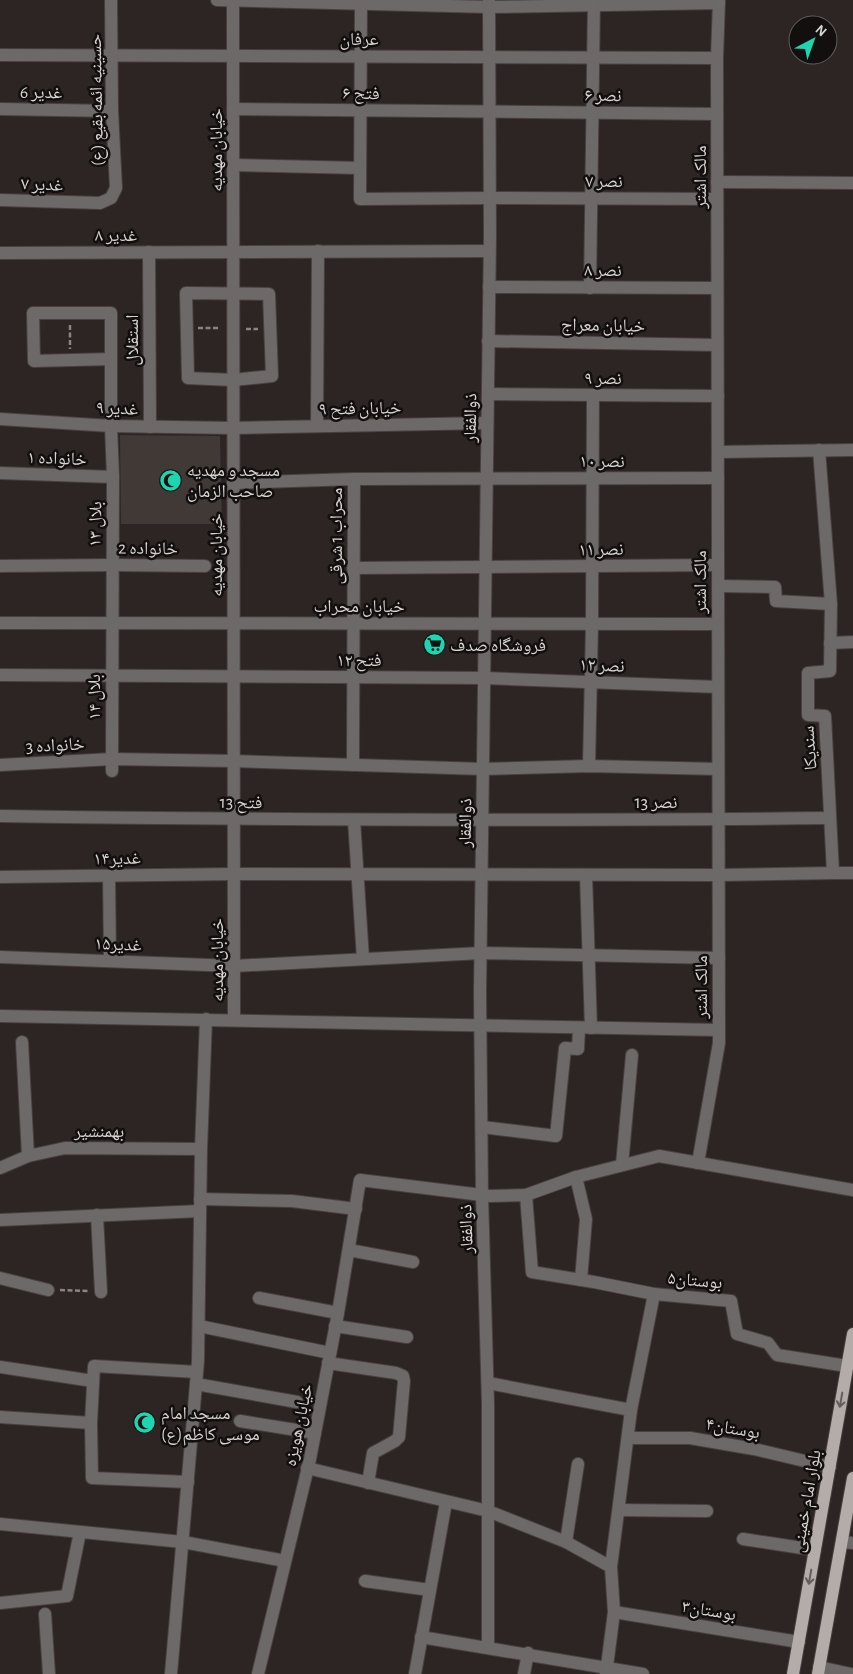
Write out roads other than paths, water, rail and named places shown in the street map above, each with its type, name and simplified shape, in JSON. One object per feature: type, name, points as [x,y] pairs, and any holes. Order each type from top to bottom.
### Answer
[{"type":"main road","name":"بلوار امام خمینی","points":[[793,1674],[853,1334]]},
{"type":"main road","points":[[819,1671],[847,1543],[853,1478]]},
{"type":"street","name":"حسینیه ائمه بقیع (ع)","points":[[111,198],[116,188],[112,111],[112,0]]},
{"type":"street","points":[[217,0],[489,3],[719,1]]},
{"type":"street","name":"خیابان مهدیه","points":[[233,0],[234,1020]]},
{"type":"street","name":"مالک اشتر","points":[[698,1163],[719,1043],[717,58],[719,1]]},
{"type":"street","points":[[233,165],[360,168],[361,2]]},
{"type":"street","points":[[590,288],[594,2]]},
{"type":"street","name":"ذوالفقار","points":[[488,1647],[488,1382],[482,1195],[481,953],[490,198],[489,3]]},
{"type":"street","name":"عرفان","points":[[0,55],[717,58]]},
{"type":"street","name":"غدیر 6","points":[[0,109],[112,111]]},
{"type":"street","name":"فتح ۶","points":[[233,109],[490,111]]},
{"type":"street","name":"نصر ۶","points":[[490,111],[717,114]]},
{"type":"street","name":"نصر ۷","points":[[360,168],[360,200],[490,198],[717,199]]},
{"type":"street","points":[[717,182],[853,183]]},
{"type":"street","name":"غدیر ۷","points":[[0,200],[100,203],[111,198]]},
{"type":"street","points":[[317,426],[318,251]]},
{"type":"street","name":"غدیر ۸","points":[[0,253],[489,251]]},
{"type":"street","name":"استقلال","points":[[149,252],[150,427]]},
{"type":"street","name":"نصر ۸","points":[[489,287],[717,288]]},
{"type":"street","points":[[186,293],[233,293],[268,294],[272,376],[234,380],[188,378],[186,293]]},
{"type":"street","name":"بلال ۱۳","points":[[111,359],[34,361],[32,313],[110,313],[111,359],[111,426],[114,478],[112,623]]},
{"type":"street","name":"خیابان معراج","points":[[488,341],[718,345]]},
{"type":"street","name":"نصر ۹","points":[[488,394],[718,396]]},
{"type":"street","points":[[589,766],[594,395]]},
{"type":"street","name":"غدیر ۹","points":[[0,420],[111,426],[234,428]]},
{"type":"street","name":"خیابان فتح ۹","points":[[234,428],[487,423]]},
{"type":"street","name":"سندیکا","points":[[819,450],[831,604],[830,671],[808,673],[808,715],[825,716],[833,872]]},
{"type":"street","points":[[718,452],[853,450]]},
{"type":"street","name":"خانواده ۱","points":[[0,473],[114,478]]},
{"type":"street","name":"نصر ۱۰","points":[[234,483],[354,479],[718,478]]},
{"type":"street","name":"محراب 1 شرقی","points":[[354,479],[354,765]]},
{"type":"street","name":"خانواده 2","points":[[0,566],[113,564],[205,566]]},
{"type":"street","name":"نصر ۱۱","points":[[353,568],[718,565]]},
{"type":"street","points":[[718,586],[775,587],[776,601],[831,604]]},
{"type":"street","name":"خیابان محراب","points":[[0,623],[718,624]]},
{"type":"street","name":"بلال ۱۴","points":[[112,623],[112,765]]},
{"type":"street","points":[[830,642],[853,642]]},
{"type":"street","name":"فتح ۱۲","points":[[0,675],[484,678]]},
{"type":"street","name":"نصر ۱۲","points":[[484,678],[718,687]]},
{"type":"street","name":"خانواده 3","points":[[0,765],[112,765],[234,761],[483,769],[589,766],[718,769]]},
{"type":"street","name":"فتح 13","points":[[0,816],[234,820],[482,821]]},
{"type":"street","name":"نصر 13","points":[[482,821],[830,818]]},
{"type":"street","points":[[354,820],[363,959]]},
{"type":"street","points":[[719,875],[853,873]]},
{"type":"street","name":"غدیر۱۴","points":[[0,878],[234,874],[719,875]]},
{"type":"street","points":[[482,1127],[556,1136],[565,1048],[578,1049],[585,1028],[589,955],[586,875]]},
{"type":"street","points":[[109,876],[110,961]]},
{"type":"street","name":"غدیر۱۵","points":[[0,957],[234,966],[481,953],[719,958]]},
{"type":"street","points":[[0,1016],[719,1030]]},
{"type":"street","points":[[171,1674],[197,1378],[201,1149],[206,1020]]},
{"type":"street","points":[[22,1042],[28,1156]]},
{"type":"street","points":[[622,1165],[632,1055]]},
{"type":"street","name":"بهمنشیر","points":[[0,1168],[28,1156],[65,1148],[201,1149]]},
{"type":"street","points":[[482,1195],[526,1195],[576,1176],[659,1156],[853,1190]]},
{"type":"street","points":[[576,1176],[586,1219],[580,1280]]},
{"type":"street","name":"خیابان هویزه","points":[[258,1674],[315,1433],[360,1180],[482,1195]]},
{"type":"street","points":[[526,1195],[532,1272],[654,1294],[631,1410],[611,1567],[614,1612],[606,1671]]},
{"type":"street","points":[[0,1220],[98,1215],[200,1205],[292,1200],[356,1209]]},
{"type":"street","points":[[98,1215],[101,1292]]},
{"type":"street","points":[[349,1250],[413,1262]]},
{"type":"street","points":[[0,1278],[48,1290]]},
{"type":"street","name":"بوستان۵","points":[[654,1294],[731,1301],[737,1334],[768,1343],[777,1355],[847,1366]]},
{"type":"street","points":[[259,1298],[407,1337]]},
{"type":"street","points":[[199,1326],[402,1376],[404,1381],[399,1437],[395,1442],[374,1453],[368,1483]]},
{"type":"street","points":[[188,1482],[92,1478],[91,1423],[94,1366],[197,1378],[297,1402]]},
{"type":"street","points":[[0,1367],[93,1381]]},
{"type":"street","points":[[488,1382],[631,1410]]},
{"type":"street","points":[[0,1417],[91,1423]]},
{"type":"street","points":[[240,1420],[315,1433]]},
{"type":"street","name":"بوستان۴","points":[[628,1438],[690,1438],[754,1449],[830,1467]]},
{"type":"street","points":[[566,1542],[578,1464]]},
{"type":"street","points":[[307,1468],[488,1511],[566,1542],[611,1567]]},
{"type":"street","points":[[415,1674],[446,1502]]},
{"type":"street","points":[[619,1510],[707,1512]]},
{"type":"street","points":[[0,1524],[183,1542],[285,1561]]},
{"type":"street","points":[[0,1603],[67,1596],[80,1532]]},
{"type":"street","points":[[742,1538],[815,1550]]},
{"type":"street","points":[[365,1581],[430,1590]]},
{"type":"street","name":"بوستان۳","points":[[614,1612],[799,1642]]},
{"type":"street","points":[[45,1614],[49,1674]]},
{"type":"street","points":[[422,1637],[528,1654],[606,1671],[643,1674]]},
{"type":"street","points":[[524,1674],[528,1654]]},
{"type":"street","points":[[819,1671],[851,1674]]},
{"type":"place","name":"مسجد و مهدیه صاحب الزمان","points":[[171,480]]},
{"type":"place","name":"فروشگاه صدف","points":[[434,645]]},
{"type":"place","name":"مسجد امام موسی کاظم(ع)","points":[[145,1423]]}]
